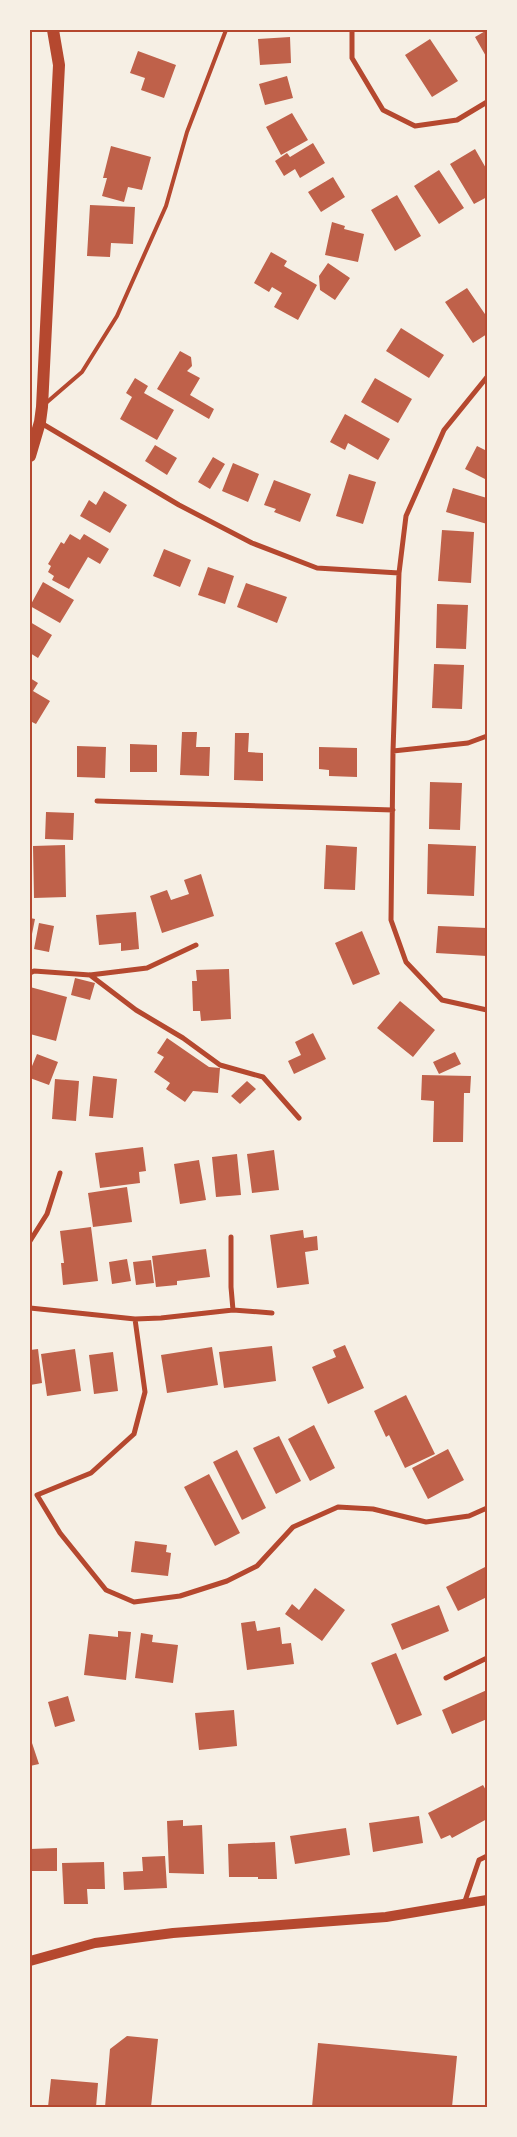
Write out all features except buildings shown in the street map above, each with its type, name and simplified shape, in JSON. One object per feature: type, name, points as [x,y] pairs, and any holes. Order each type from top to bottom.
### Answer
[{"type":"main road","points":[[30,456],[40,422],[42,406],[59,65],[53,30]]},
{"type":"main road","points":[[30,1961],[95,1943],[173,1933],[386,1917],[487,1900]]},
{"type":"street","points":[[352,30],[352,58],[383,110],[415,126],[456,120],[487,102]]},
{"type":"street","points":[[487,377],[444,430],[406,516],[399,573],[393,751],[391,920],[406,962],[442,1000],[487,1010]]},
{"type":"street","points":[[40,422],[179,505],[252,543],[317,568],[399,573]]},
{"type":"street","points":[[393,751],[468,743],[487,736]]},
{"type":"street","points":[[97,801],[393,810]]},
{"type":"street","points":[[30,973],[34,971],[90,975],[147,968],[196,945]]},
{"type":"street","points":[[90,975],[136,1010],[183,1038],[220,1065],[262,1077],[300,1118]]},
{"type":"street","points":[[30,1241],[47,1214],[60,1173]]},
{"type":"street","points":[[231,1237],[233,1310]]},
{"type":"street","points":[[30,1308],[135,1319],[233,1310],[272,1313]]},
{"type":"street","points":[[30,1495],[91,1473],[134,1434],[145,1392],[135,1319]]},
{"type":"street","points":[[37,1494],[60,1533],[106,1590],[134,1602],[180,1596],[227,1581],[257,1566],[293,1527],[338,1507],[374,1509],[426,1522],[469,1516],[487,1508]]},
{"type":"street","points":[[446,1678],[487,1658]]},
{"type":"street","points":[[463,1905],[479,1860],[487,1856]]},
{"type":"lane","points":[[42,406],[82,372],[117,316],[166,206],[187,132],[226,30]]}]
